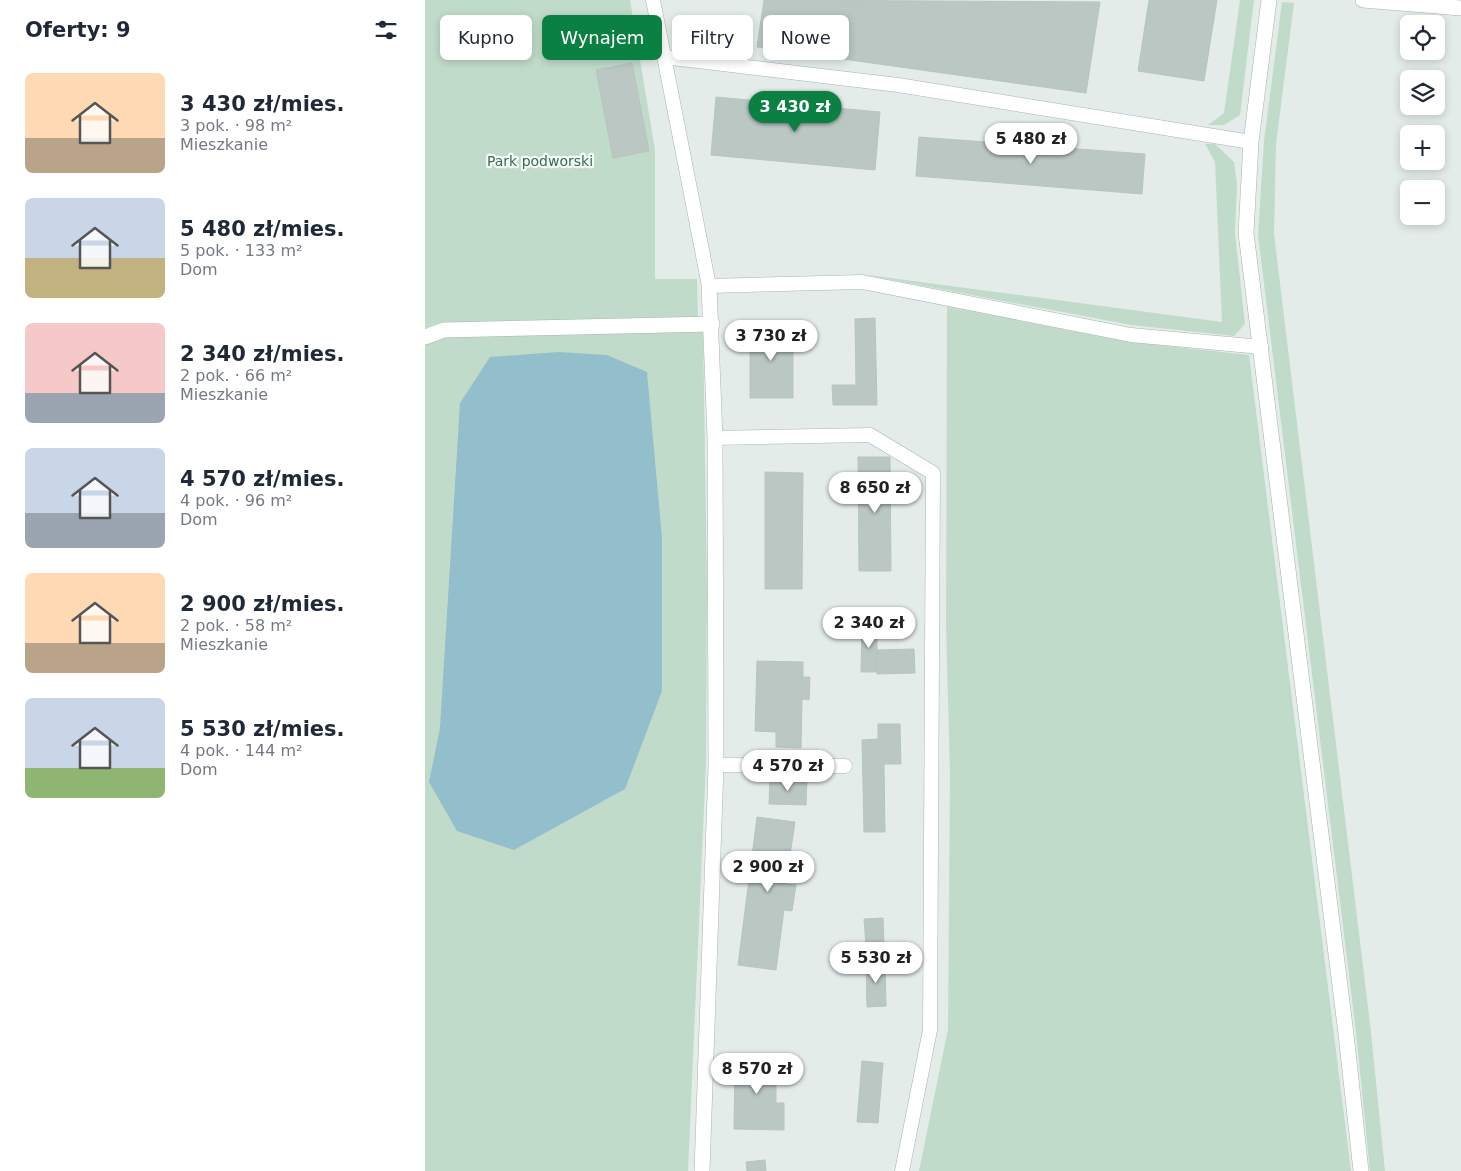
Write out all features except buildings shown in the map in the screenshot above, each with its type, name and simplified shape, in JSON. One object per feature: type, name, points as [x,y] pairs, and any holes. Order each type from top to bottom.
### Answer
[{"type":"street","points":[[1269,0],[1251,142],[1246,233],[1345,1024],[1361,1171]]},
{"type":"street","points":[[1363,0],[1461,8]]},
{"type":"street","points":[[702,1171],[716,765],[715,438],[709,286]]},
{"type":"street","points":[[425,337],[444,330],[712,324]]},
{"type":"lane","points":[[653,0],[709,286],[863,282],[1131,335],[1261,347]]},
{"type":"lane","points":[[664,57],[898,86],[1251,142]]},
{"type":"lane","points":[[715,438],[870,435],[933,473],[930,1030],[902,1171]]},
{"type":"lane","points":[[716,765],[845,766]]},
{"type":"green space","name":"Park podworski","points":[[425,0],[630,0],[632,15],[542,15],[542,60],[640,60],[655,150],[655,279],[697,279],[698,319],[439,323],[425,328]]},
{"type":"green space","points":[[1240,0],[1254,0],[1240,115],[1224,125],[1208,125],[1224,113]]},
{"type":"green space","points":[[1282,2],[1294,3],[1276,144],[1274,234],[1371,1032],[1385,1171],[1370,1171],[1356,1032],[1258,235],[1264,141]]},
{"type":"green space","points":[[1205,144],[1215,144],[1234,162],[1237,184],[1235,233],[1245,324],[1234,336],[1131,325],[861,274],[1222,322],[1215,162]]},
{"type":"green space","points":[[947,307],[1130,342],[1249,355],[1351,1171],[919,1171],[948,1029],[950,774],[946,624]]},
{"type":"green space","points":[[703,329],[707,589],[706,763],[688,1171],[425,1171],[425,344],[447,336]]},
{"type":"water","points":[[558,352],[607,355],[647,372],[662,538],[662,691],[625,789],[514,850],[457,831],[429,782],[440,728],[460,403],[490,357]]}]
